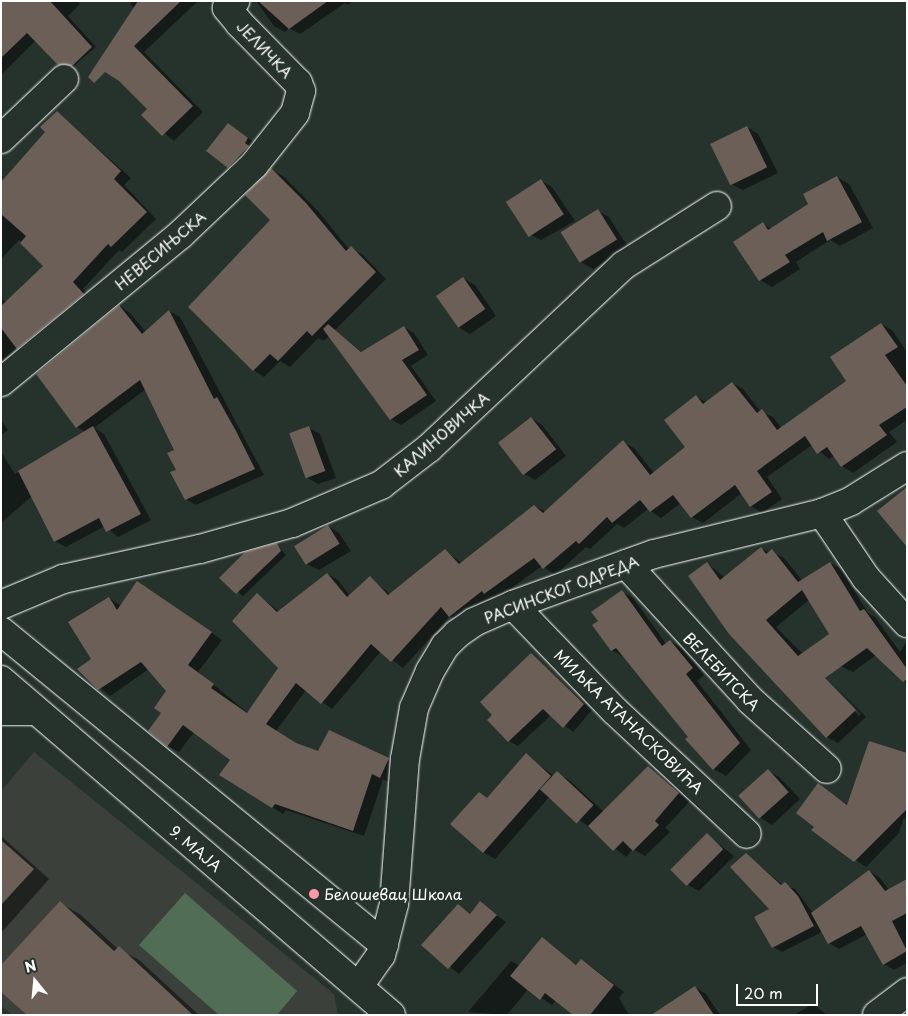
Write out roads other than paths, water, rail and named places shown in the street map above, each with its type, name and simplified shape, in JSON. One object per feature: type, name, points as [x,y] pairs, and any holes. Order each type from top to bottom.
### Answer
[{"type":"street","name":"ЈЕЛИЧКА","points":[[235,1],[227,8],[298,83],[300,101]]},
{"type":"street","points":[[1,139],[64,79]]},
{"type":"street","name":"НЕВЕСИЊСКА","points":[[1,382],[194,222],[268,150],[295,113],[300,101]]},
{"type":"street","name":"КАЛИНОВИЧКА","points":[[1,605],[63,578],[200,549],[292,523],[381,485],[429,448],[624,265],[717,206]]},
{"type":"street","name":"РАСИНСКОГ ОДРЕДА","points":[[359,986],[381,955],[397,879],[405,759],[414,708],[445,646],[474,622],[513,605],[663,552],[822,513],[851,501],[907,466]]},
{"type":"street","points":[[822,513],[866,578],[907,623]]},
{"type":"street","name":"ВЕЛЕБИТСКА","points":[[626,564],[750,700],[827,769]]},
{"type":"street","name":"МИЉКА АТАНАСКОВИЋА","points":[[513,605],[622,718],[748,834]]},
{"type":"street","points":[[1,630],[384,944]]},
{"type":"street","name":"9. МАЈА","points":[[1,680],[359,986],[381,1011]]},
{"type":"street","points":[[1,711],[36,711]]},
{"type":"street","points":[[877,1015],[907,992]]},
{"type":"place","name":"Белошевац Школа","points":[[314,894]]}]
